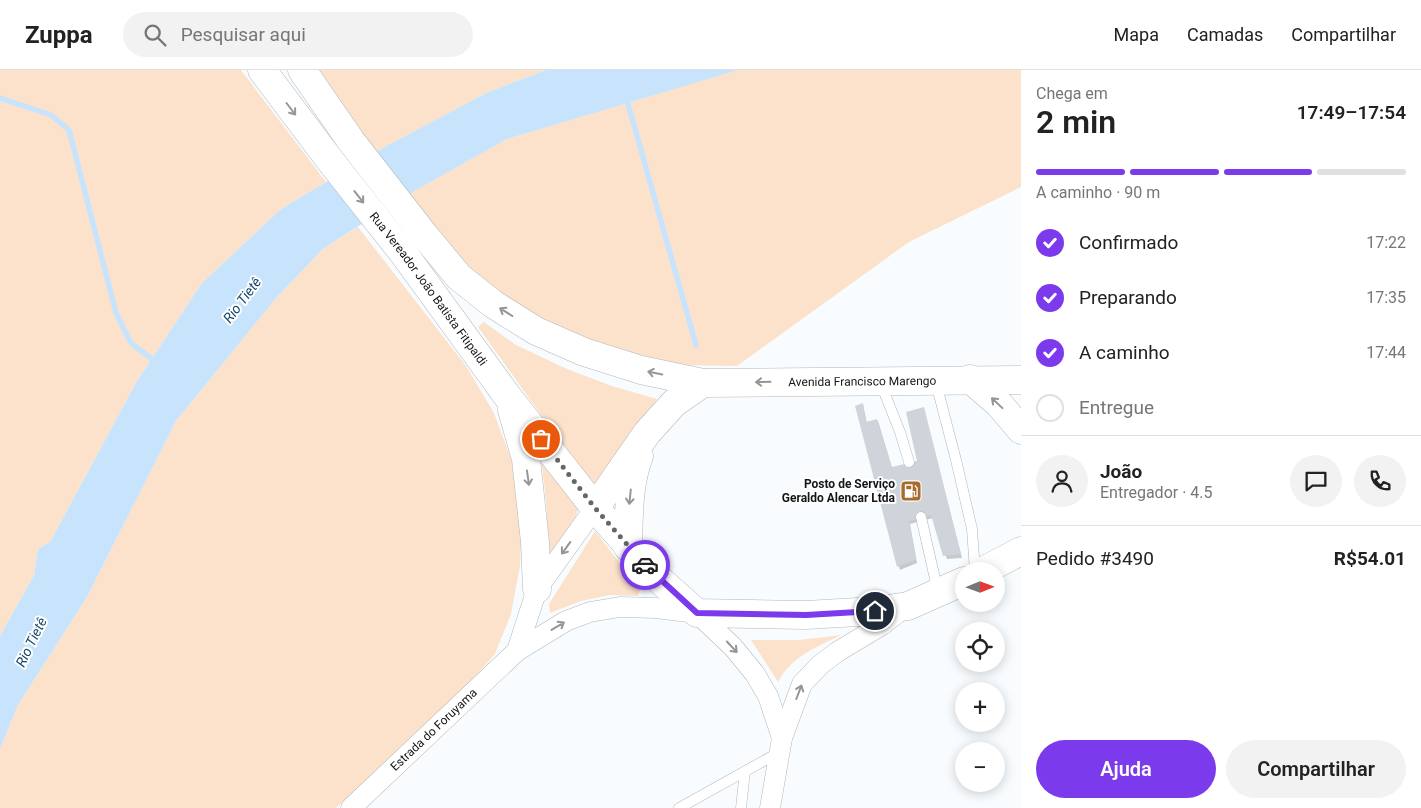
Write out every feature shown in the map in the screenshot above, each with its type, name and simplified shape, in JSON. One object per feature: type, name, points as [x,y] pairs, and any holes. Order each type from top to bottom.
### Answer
[{"type":"main road","name":"Rua Vereador João Batista Fitipaldi","points":[[262,70],[404,254],[508,397],[595,508]]},
{"type":"main road","points":[[302,70],[351,141],[425,236],[460,277],[493,304],[536,331],[584,352],[641,370],[703,383]]},
{"type":"main road","points":[[970,379],[999,404],[1021,430]]},
{"type":"main road","name":"Avenida Francisco Marengo","points":[[703,383],[1021,380]]},
{"type":"main road","points":[[703,383],[674,403],[647,433],[595,508],[652,573],[697,613],[806,615],[875,611],[908,606],[955,586]]},
{"type":"main road","points":[[508,397],[526,459],[534,534],[537,589]]},
{"type":"main road","points":[[628,547],[629,498],[634,468],[647,433]]},
{"type":"main road","points":[[1002,561],[1021,530]]},
{"type":"street","points":[[517,651],[537,589],[595,508]]},
{"type":"street","points":[[770,808],[780,745],[802,684],[820,665],[837,652],[882,625],[908,606]]},
{"type":"street","points":[[517,651],[566,622],[590,612],[620,607],[656,608],[697,613],[733,647],[755,674],[768,696],[780,745]]},
{"type":"street","name":"Estrada do Foruyama","points":[[351,808],[517,651]]},
{"type":"lane","points":[[880,380],[900,432],[909,462]]},
{"type":"lane","points":[[935,380],[972,529],[974,562]]},
{"type":"lane","points":[[921,517],[938,594]]},
{"type":"lane","points":[[679,808],[745,771],[780,745]]},
{"type":"lane","points":[[741,808],[745,771]]},
{"type":"shaded area","points":[[0,70],[241,70],[326,182],[281,209],[202,283],[137,381],[50,542],[38,549],[34,575],[0,636]]},
{"type":"shaded area","points":[[314,70],[546,70],[486,93],[374,153]]},
{"type":"shaded area","points":[[736,70],[1021,70],[1021,187],[909,242],[737,366],[669,365],[567,332],[503,298],[464,264],[406,195],[507,139]]},
{"type":"shaded area","points":[[358,227],[466,366],[494,413],[514,467],[522,518],[520,566],[511,614],[495,654],[467,686],[336,808],[0,808],[0,749],[18,705],[87,597],[176,421],[277,297],[324,248]]},
{"type":"shaded area","points":[[484,322],[516,345],[567,369],[612,386],[657,399],[593,487],[478,327]]},
{"type":"shaded area","points":[[541,460],[579,506],[576,516],[547,562],[547,511]]},
{"type":"shaded area","points":[[595,531],[640,589],[638,596],[610,595],[581,601],[550,613],[549,604]]},
{"type":"shaded area","points":[[841,635],[797,659],[778,682],[751,640],[799,640]]},
{"type":"water","name":"Rio Tietê","points":[[546,70],[738,70],[507,139],[416,190],[324,248],[277,297],[176,421],[87,597],[18,705],[0,749],[0,636],[34,575],[38,549],[50,542],[137,381],[202,283],[281,209],[381,149],[486,93]]},
{"type":"building","name":"Posto de Serviço Geraldo Alencar Ltda","points":[[863,403],[866,422],[877,419],[892,467],[917,461],[906,412],[924,407],[961,554],[943,556],[931,515],[909,521],[916,560],[897,567],[855,406]]},
{"type":"waterway","points":[[626,97],[696,345]]},
{"type":"waterway","points":[[0,98],[51,115],[69,130],[116,313],[131,343],[157,363]]},
{"type":"way so far","points":[[541,439],[595,508],[645,565]]},
{"type":"place","name":"Posto de Serviço Geraldo Alencar Ltda","points":[[911,491]]},
{"type":"route","points":[[645,565],[697,613],[806,615],[875,611]]}]
